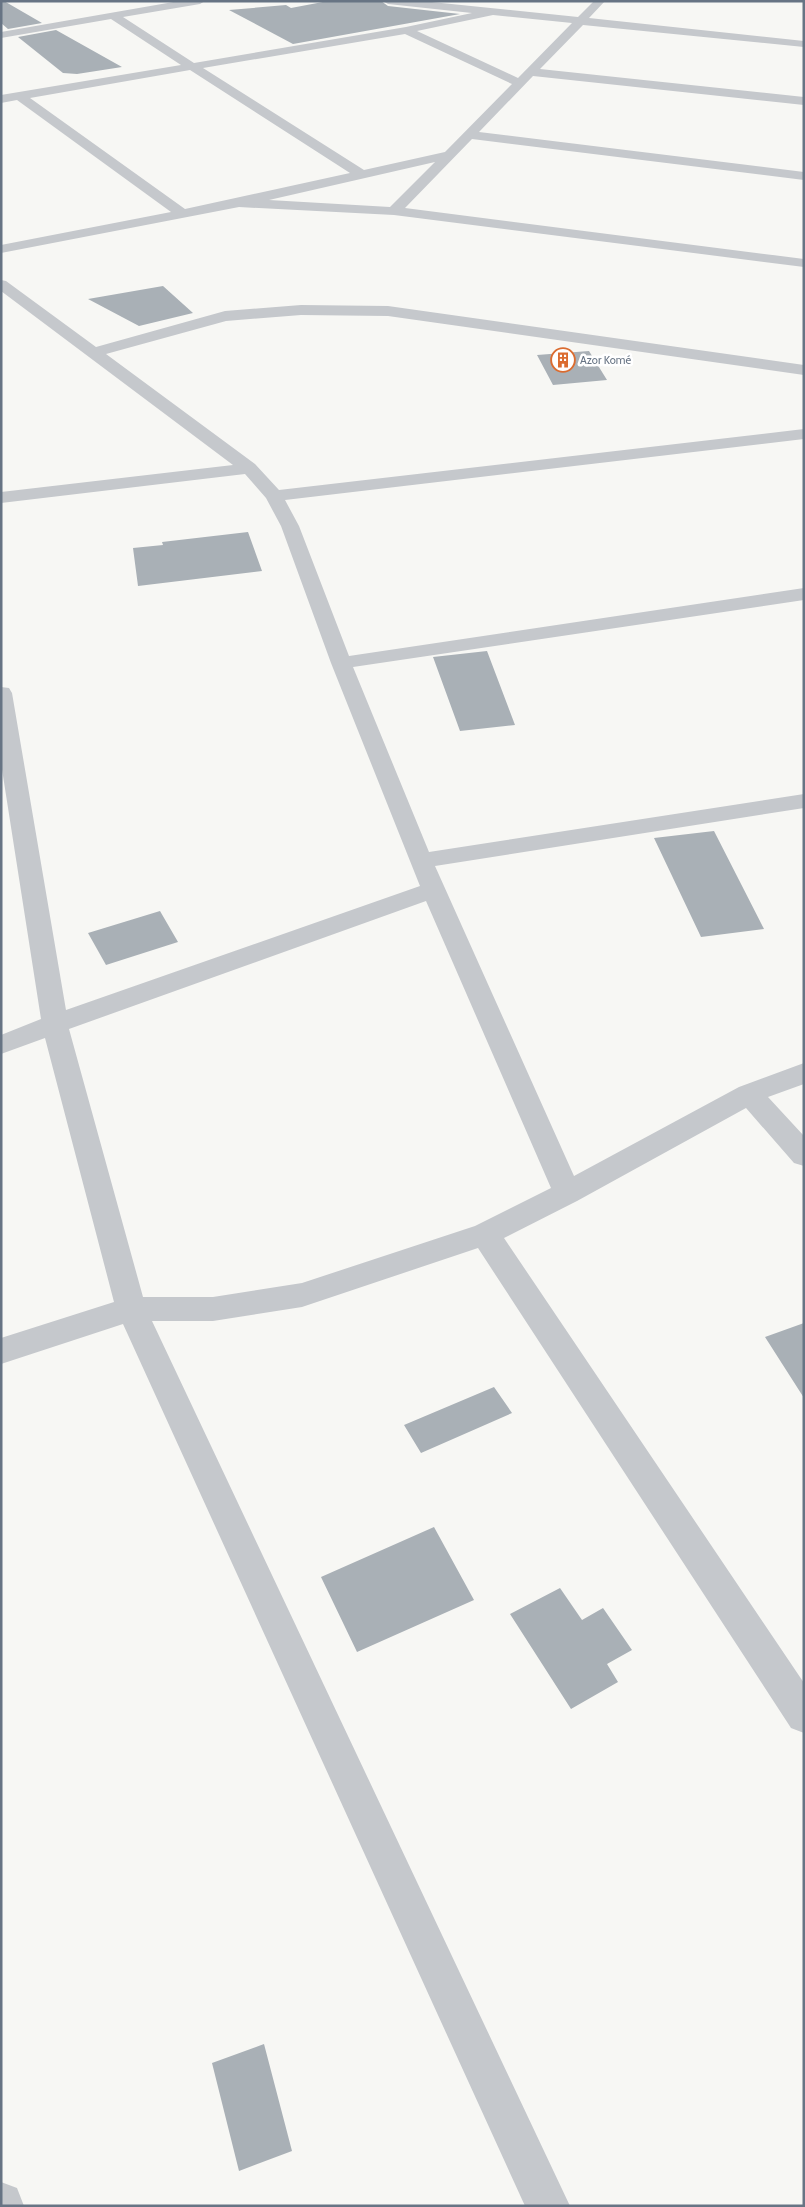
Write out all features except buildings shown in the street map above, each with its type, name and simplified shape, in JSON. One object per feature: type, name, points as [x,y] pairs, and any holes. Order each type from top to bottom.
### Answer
[{"type":"street","points":[[1,36],[200,1]]},
{"type":"street","points":[[388,1],[804,44]]},
{"type":"street","points":[[394,211],[600,1]]},
{"type":"street","points":[[1,99],[406,30],[497,11]]},
{"type":"street","points":[[115,17],[362,175]]},
{"type":"street","points":[[406,30],[519,83]]},
{"type":"street","points":[[531,72],[804,101]]},
{"type":"street","points":[[19,96],[183,214]]},
{"type":"street","points":[[470,135],[804,176]]},
{"type":"street","points":[[1,249],[183,214],[448,155]]},
{"type":"street","points":[[239,202],[394,211],[804,263]]},
{"type":"street","points":[[1,284],[248,468],[274,496],[290,526],[341,663],[433,890],[567,1193]]},
{"type":"street","points":[[93,353],[225,316],[263,312],[346,309],[388,311],[804,370]]},
{"type":"street","points":[[274,496],[804,434]]},
{"type":"street","points":[[1,498],[248,468]]},
{"type":"street","points":[[341,663],[804,594]]},
{"type":"street","points":[[1,693],[55,1024],[131,1309],[548,2206]]},
{"type":"street","points":[[421,861],[804,801]]},
{"type":"street","points":[[1,1045],[55,1024],[433,890]]},
{"type":"street","points":[[1,1351],[131,1309],[213,1309],[302,1295],[485,1234],[567,1193],[749,1094],[804,1073]]},
{"type":"street","points":[[749,1094],[804,1155]]},
{"type":"street","points":[[485,1234],[804,1715]]},
{"type":"place","name":"Azor Komé","points":[[563,360]]}]
